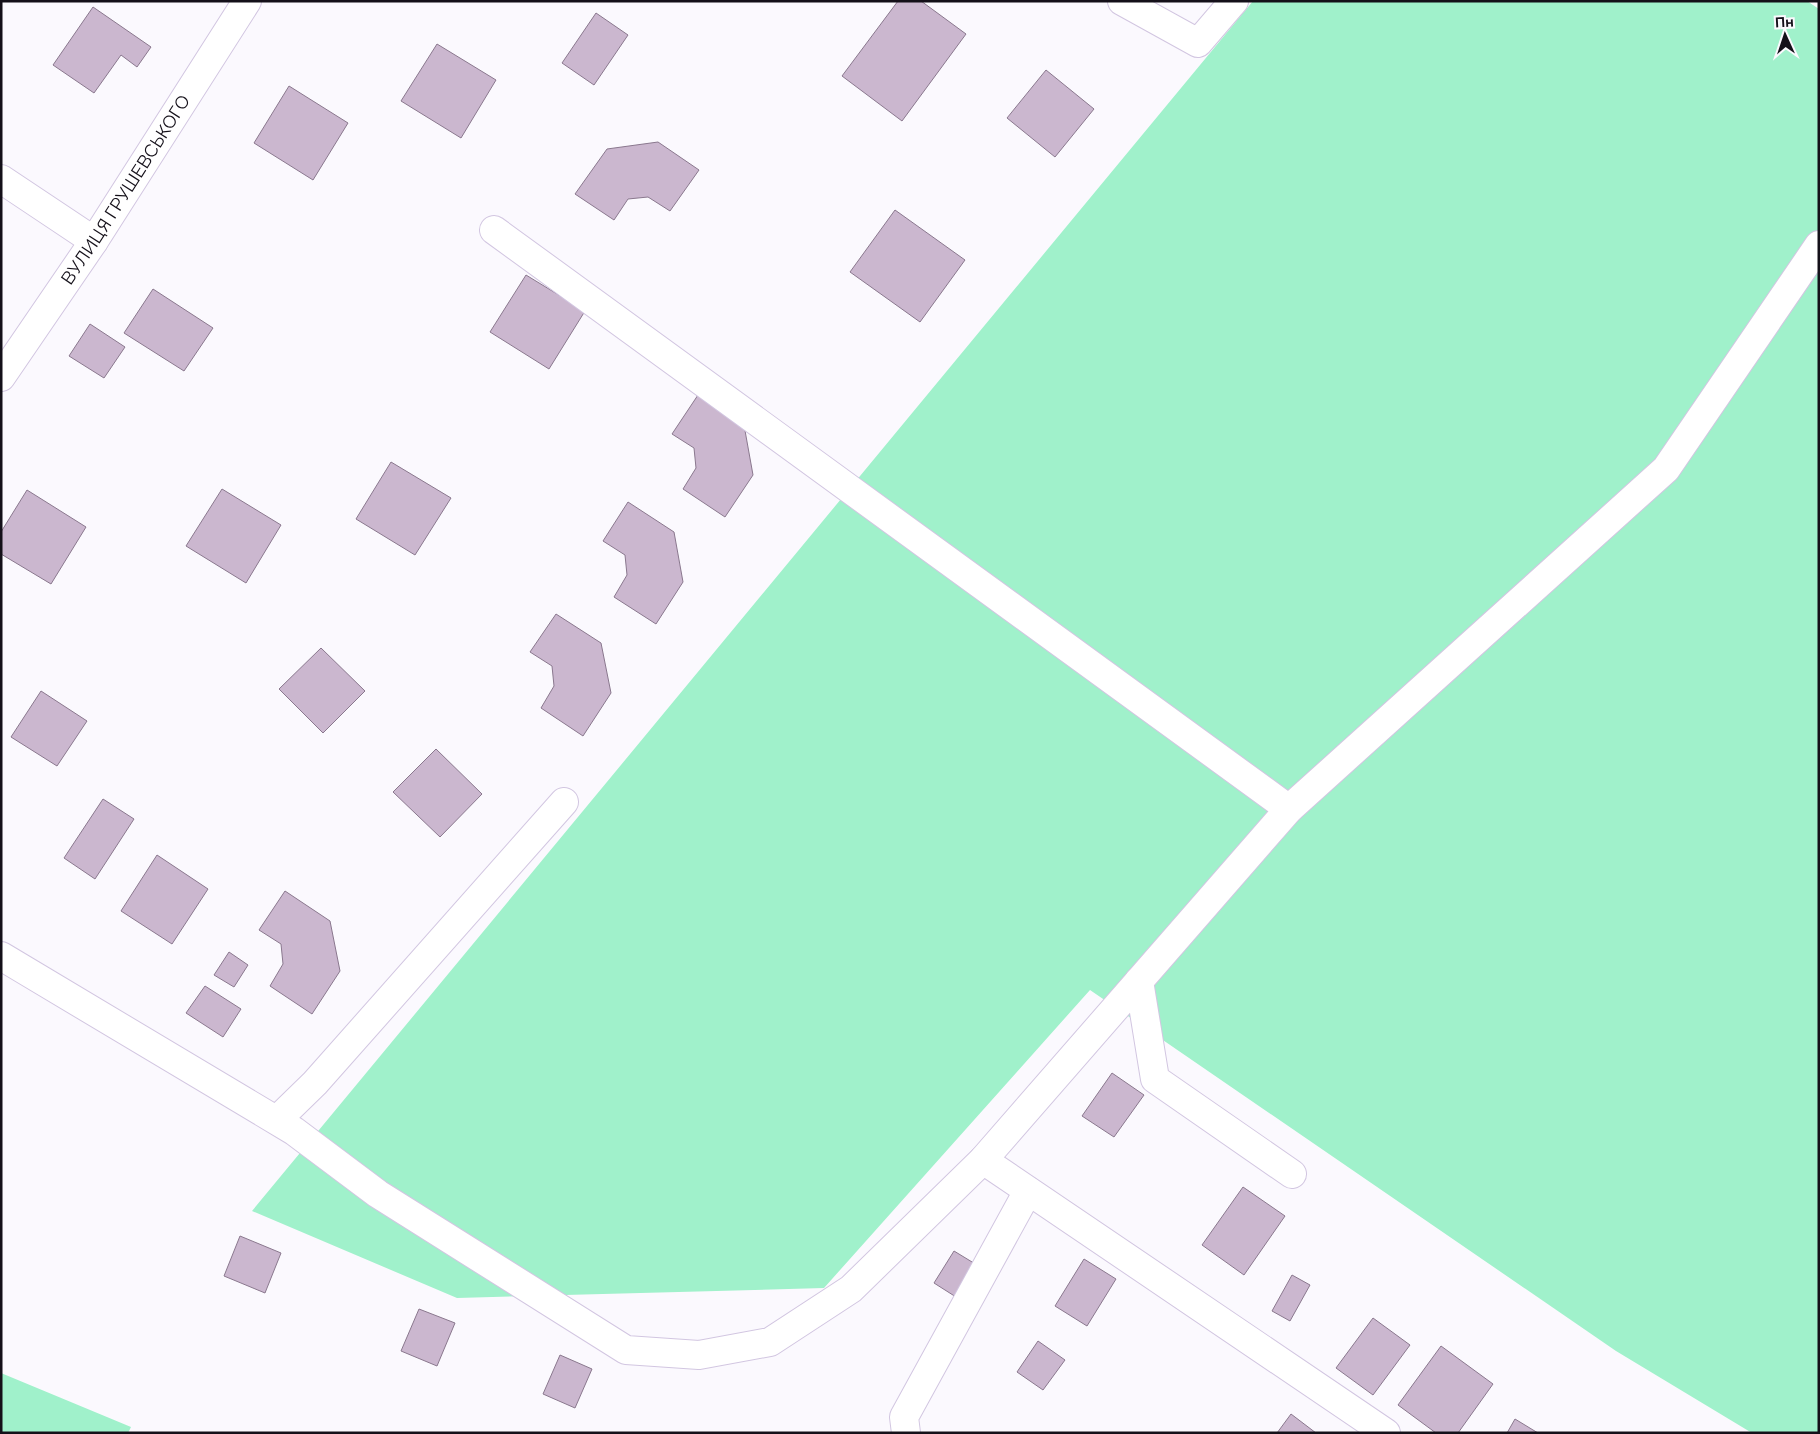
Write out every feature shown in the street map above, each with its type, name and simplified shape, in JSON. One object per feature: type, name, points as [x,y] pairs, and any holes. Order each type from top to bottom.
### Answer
[{"type":"street","name":"ВУЛИЦЯ ГРУШЕВСЬКОГО","points":[[1,377],[94,241],[247,1]]},
{"type":"street","points":[[1122,1],[1198,43],[1234,1]]},
{"type":"street","points":[[1,179],[94,241]]},
{"type":"street","points":[[494,230],[1289,809]]},
{"type":"street","points":[[1,956],[277,1120],[378,1194],[626,1350],[699,1355],[770,1342],[851,1289],[983,1160],[1289,809],[1666,469],[1819,245]]},
{"type":"street","points":[[277,1120],[315,1083],[564,802]]},
{"type":"street","points":[[1139,981],[1155,1080],[1292,1174]]},
{"type":"street","points":[[983,1160],[1386,1433]]},
{"type":"street","points":[[906,1433],[904,1417],[1028,1191]]},
{"type":"green space","points":[[1253,1],[1807,1],[1819,9],[1819,1433],[1752,1433],[1616,1351],[1090,990],[824,1288],[457,1298],[252,1211]]},
{"type":"green space","points":[[1,1373],[131,1427],[128,1433],[1,1433]]},
{"type":"building","points":[[898,1],[921,1],[966,34],[902,121],[842,76]]},
{"type":"building","points":[[93,7],[151,47],[137,67],[121,55],[94,93],[53,65]]},
{"type":"building","points":[[596,13],[628,35],[594,85],[562,63]]},
{"type":"building","points":[[437,44],[496,80],[461,138],[401,101]]},
{"type":"building","points":[[1046,70],[1094,109],[1055,157],[1007,118]]},
{"type":"building","points":[[289,86],[348,123],[313,180],[254,143]]},
{"type":"building","points":[[658,142],[699,170],[670,211],[648,197],[628,199],[614,220],[575,194],[607,149]]},
{"type":"building","points":[[895,210],[965,260],[920,322],[850,272]]},
{"type":"building","points":[[526,275],[585,311],[549,369],[490,332]]},
{"type":"building","points":[[153,289],[213,328],[184,371],[124,333]]},
{"type":"building","points":[[90,324],[125,347],[104,378],[69,356]]},
{"type":"building","points":[[698,395],[744,425],[753,475],[725,517],[683,489],[696,468],[694,448],[672,434]]},
{"type":"building","points":[[391,462],[451,498],[415,555],[356,519]]},
{"type":"building","points":[[222,489],[281,525],[246,583],[186,546]]},
{"type":"building","points":[[27,490],[86,527],[51,584],[1,554],[1,532]]},
{"type":"building","points":[[628,502],[674,532],[683,582],[656,624],[614,597],[627,575],[625,555],[603,541]]},
{"type":"building","points":[[556,614],[601,643],[611,693],[583,736],[541,708],[554,686],[552,666],[530,652]]},
{"type":"building","points":[[321,648],[365,691],[323,733],[279,689]]},
{"type":"building","points":[[41,691],[87,721],[57,766],[11,737]]},
{"type":"building","points":[[436,749],[482,794],[440,837],[393,792]]},
{"type":"building","points":[[103,799],[134,819],[95,879],[64,858]]},
{"type":"building","points":[[157,855],[208,889],[172,944],[121,911]]},
{"type":"building","points":[[285,891],[330,921],[340,971],[312,1014],[270,986],[283,964],[281,944],[259,930]]},
{"type":"building","points":[[229,952],[248,965],[234,987],[214,975]]},
{"type":"building","points":[[205,986],[241,1009],[223,1037],[186,1013]]},
{"type":"building","points":[[1112,1073],[1144,1095],[1114,1137],[1082,1116]]},
{"type":"building","points":[[1243,1187],[1285,1216],[1244,1275],[1202,1245]]},
{"type":"building","points":[[240,1236],[281,1253],[265,1293],[224,1276]]},
{"type":"building","points":[[954,1251],[977,1265],[956,1297],[934,1283]]},
{"type":"building","points":[[1084,1259],[1116,1279],[1087,1326],[1055,1306]]},
{"type":"building","points":[[1292,1275],[1310,1285],[1290,1321],[1272,1311]]},
{"type":"building","points":[[419,1309],[455,1323],[437,1366],[401,1351]]},
{"type":"building","points":[[1373,1318],[1410,1345],[1373,1395],[1336,1368]]},
{"type":"building","points":[[1038,1341],[1065,1360],[1043,1390],[1017,1372]]},
{"type":"building","points":[[1441,1346],[1493,1384],[1458,1433],[1436,1433],[1398,1405]]},
{"type":"building","points":[[560,1355],[592,1369],[575,1408],[543,1394]]},
{"type":"building","points":[[1291,1414],[1316,1433],[1277,1433]]},
{"type":"building","points":[[1515,1419],[1538,1433],[1507,1433]]}]
